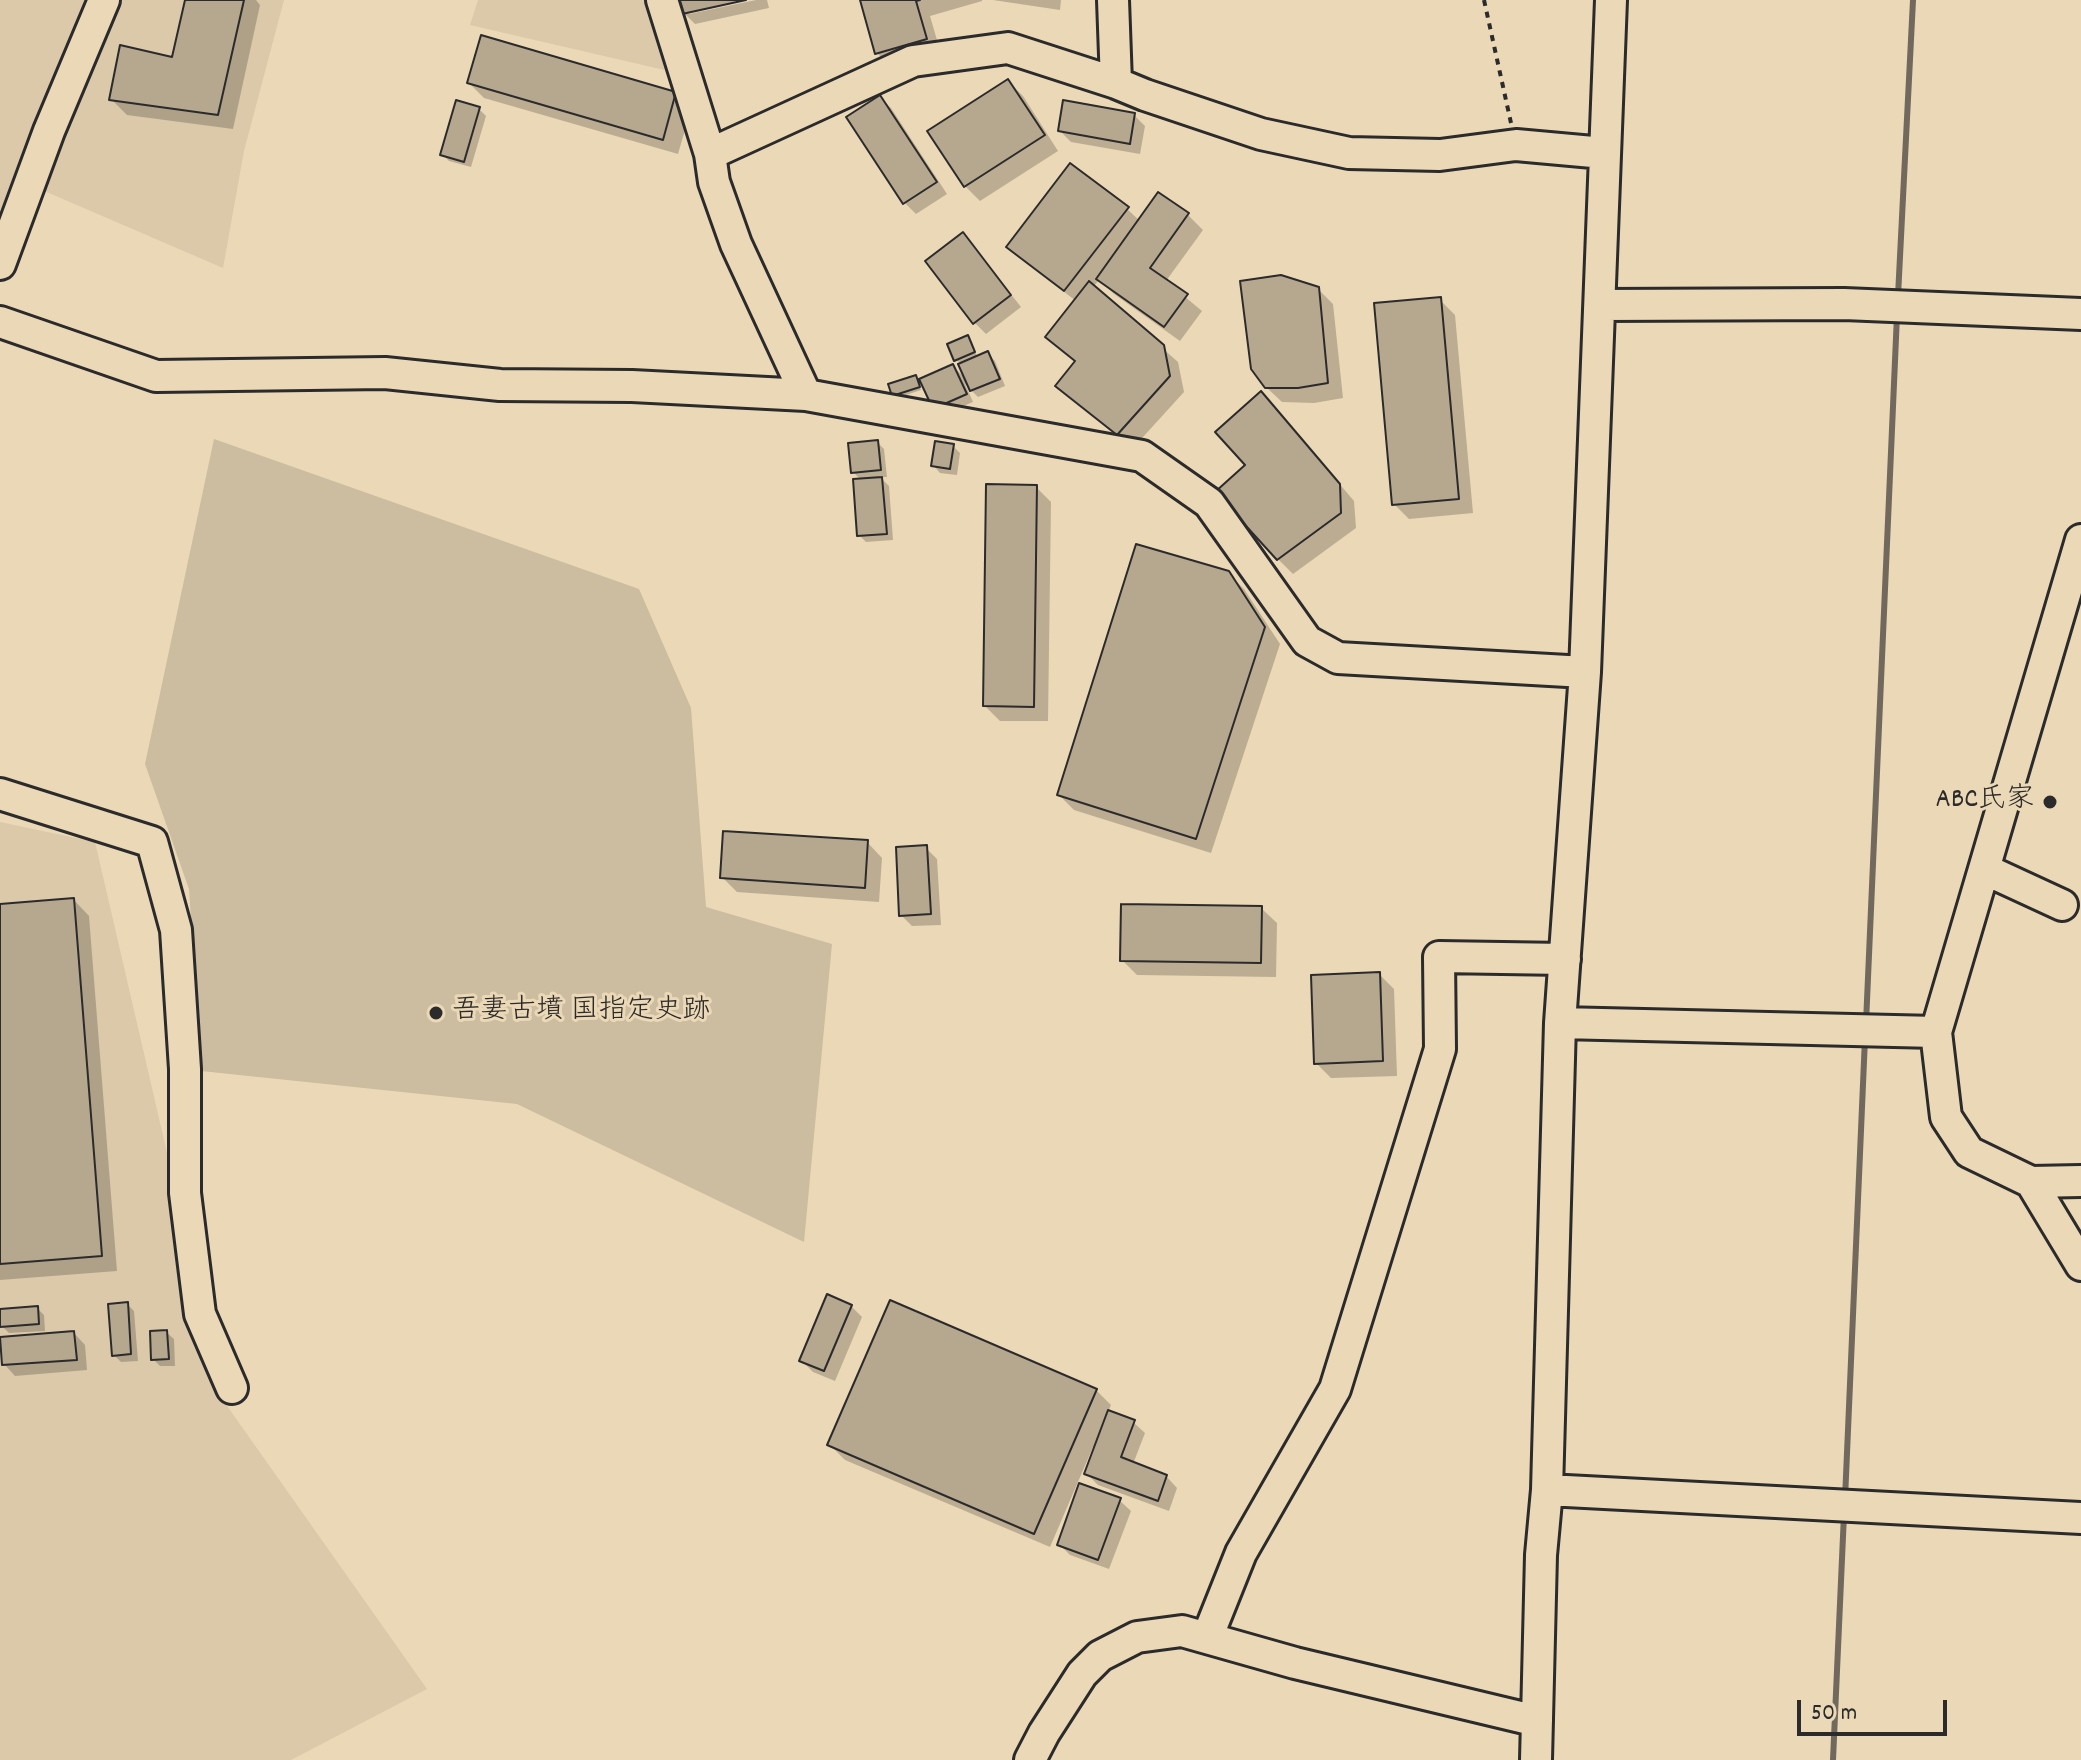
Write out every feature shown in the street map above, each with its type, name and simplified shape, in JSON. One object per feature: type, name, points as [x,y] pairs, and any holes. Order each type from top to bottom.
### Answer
[{"type":"street","points":[[0,264],[49,131],[104,0]]},
{"type":"street","points":[[662,0],[710,154],[714,182],[736,244],[806,395]]},
{"type":"street","points":[[1113,0],[1116,83]]},
{"type":"street","points":[[1536,1760],[1560,1023],[1585,672],[1611,0]]},
{"type":"street","points":[[710,154],[913,61],[1008,48],[1261,134],[1349,153],[1440,155],[1516,145],[1604,153]]},
{"type":"street","points":[[1601,305],[1844,304],[2081,314]]},
{"type":"street","points":[[0,322],[156,376],[385,373],[500,385],[632,386],[806,395],[1142,456],[1209,503],[1307,641],[1338,658],[1585,672]]},
{"type":"street","points":[[2081,540],[1936,1032],[1946,1117],[1969,1152],[2031,1182],[2081,1181]]},
{"type":"street","points":[[0,794],[152,842],[176,930],[185,1069],[185,1193],[200,1314],[232,1388]]},
{"type":"street","points":[[1984,869],[2062,905]]},
{"type":"street","points":[[1207,1638],[1241,1553],[1335,1389],[1440,1049],[1439,957],[1565,959]]},
{"type":"street","points":[[1560,1023],[1936,1032]]},
{"type":"street","points":[[2031,1182],[2081,1265]]},
{"type":"street","points":[[1547,1490],[2081,1518]]},
{"type":"street","points":[[1030,1760],[1082,1674],[1100,1656],[1137,1637],[1182,1631],[1295,1663],[1537,1721]]},
{"type":"path","points":[[1484,0],[1516,145]]},
{"type":"shaded area","points":[[0,0],[88,0],[0,217]]},
{"type":"shaded area","points":[[119,0],[284,0],[244,151],[223,268],[42,190]]},
{"type":"shaded area","points":[[478,0],[648,0],[673,72],[470,25]]},
{"type":"shaded area","points":[[214,439],[639,589],[691,708],[706,907],[832,944],[804,1242],[517,1104],[201,1071],[189,889],[145,764]]},
{"type":"shaded area","points":[[0,822],[95,842],[225,1403],[427,1689],[291,1760],[0,1760]]},
{"type":"building","points":[[185,0],[244,0],[218,115],[109,100],[120,45],[172,57]]},
{"type":"building","points":[[679,0],[746,0],[682,14]]},
{"type":"building","points":[[860,0],[920,0],[916,1],[927,39],[875,54]]},
{"type":"building","points":[[481,35],[676,92],[663,140],[467,83]]},
{"type":"building","points":[[1008,79],[1045,135],[964,187],[927,131]]},
{"type":"building","points":[[880,95],[937,182],[903,204],[846,117]]},
{"type":"building","points":[[456,100],[480,107],[464,162],[440,155]]},
{"type":"building","points":[[1063,100],[1135,113],[1130,144],[1058,131]]},
{"type":"building","points":[[1070,163],[1129,207],[1064,291],[1006,247]]},
{"type":"building","points":[[1158,192],[1189,213],[1150,268],[1188,294],[1164,327],[1096,279]]},
{"type":"building","points":[[963,232],[1011,295],[973,324],[925,261]]},
{"type":"building","points":[[1281,275],[1319,287],[1328,383],[1298,388],[1265,388],[1251,369],[1240,281]]},
{"type":"building","points":[[1089,281],[1164,345],[1170,376],[1117,435],[1055,386],[1075,361],[1045,337]]},
{"type":"building","points":[[1441,297],[1459,499],[1392,505],[1374,303]]},
{"type":"building","points":[[968,335],[975,352],[954,361],[947,344]]},
{"type":"building","points":[[988,351],[1000,379],[970,391],[958,364]]},
{"type":"building","points":[[953,364],[967,394],[933,409],[919,379]]},
{"type":"building","points":[[916,375],[920,387],[892,396],[888,384]]},
{"type":"building","points":[[1261,391],[1340,484],[1341,513],[1277,560],[1215,492],[1245,465],[1215,432]]},
{"type":"building","points":[[878,440],[881,470],[851,473],[848,443]]},
{"type":"building","points":[[935,441],[954,444],[950,469],[931,466]]},
{"type":"building","points":[[882,477],[887,534],[857,536],[853,479]]},
{"type":"building","points":[[986,484],[1037,485],[1034,707],[983,706]]},
{"type":"building","points":[[1136,544],[1229,571],[1265,627],[1196,839],[1057,795]]},
{"type":"building","points":[[723,831],[868,840],[865,888],[720,878]]},
{"type":"building","points":[[927,845],[931,914],[899,916],[896,847]]},
{"type":"building","points":[[74,898],[102,1256],[0,1264],[0,904]]},
{"type":"building","points":[[1121,904],[1262,906],[1261,963],[1120,961]]},
{"type":"building","points":[[1380,972],[1383,1061],[1314,1064],[1311,975]]},
{"type":"building","points":[[827,1294],[852,1305],[824,1371],[799,1361]]},
{"type":"building","points":[[890,1300],[1097,1389],[1034,1534],[827,1445]]},
{"type":"building","points":[[128,1302],[131,1354],[112,1356],[108,1304]]},
{"type":"building","points":[[38,1306],[39,1324],[0,1327],[0,1309]]},
{"type":"building","points":[[167,1330],[169,1359],[151,1360],[150,1331]]},
{"type":"building","points":[[74,1331],[77,1360],[2,1365],[0,1337]]},
{"type":"building","points":[[1108,1410],[1135,1420],[1121,1457],[1167,1475],[1158,1501],[1084,1474]]},
{"type":"building","points":[[1079,1483],[1121,1498],[1098,1560],[1057,1545]]},
{"type":"waterway","points":[[1898,296],[1913,0]]},
{"type":"waterway","points":[[1866,1023],[1897,315]]},
{"type":"waterway","points":[[1845,1499],[1865,1038]]},
{"type":"waterway","points":[[1833,1760],[1844,1514]]},
{"type":"place","name":"ABC氏家","points":[[2050,802]]},
{"type":"place","name":"吾妻古墳 国指定史跡","points":[[436,1013]]}]
